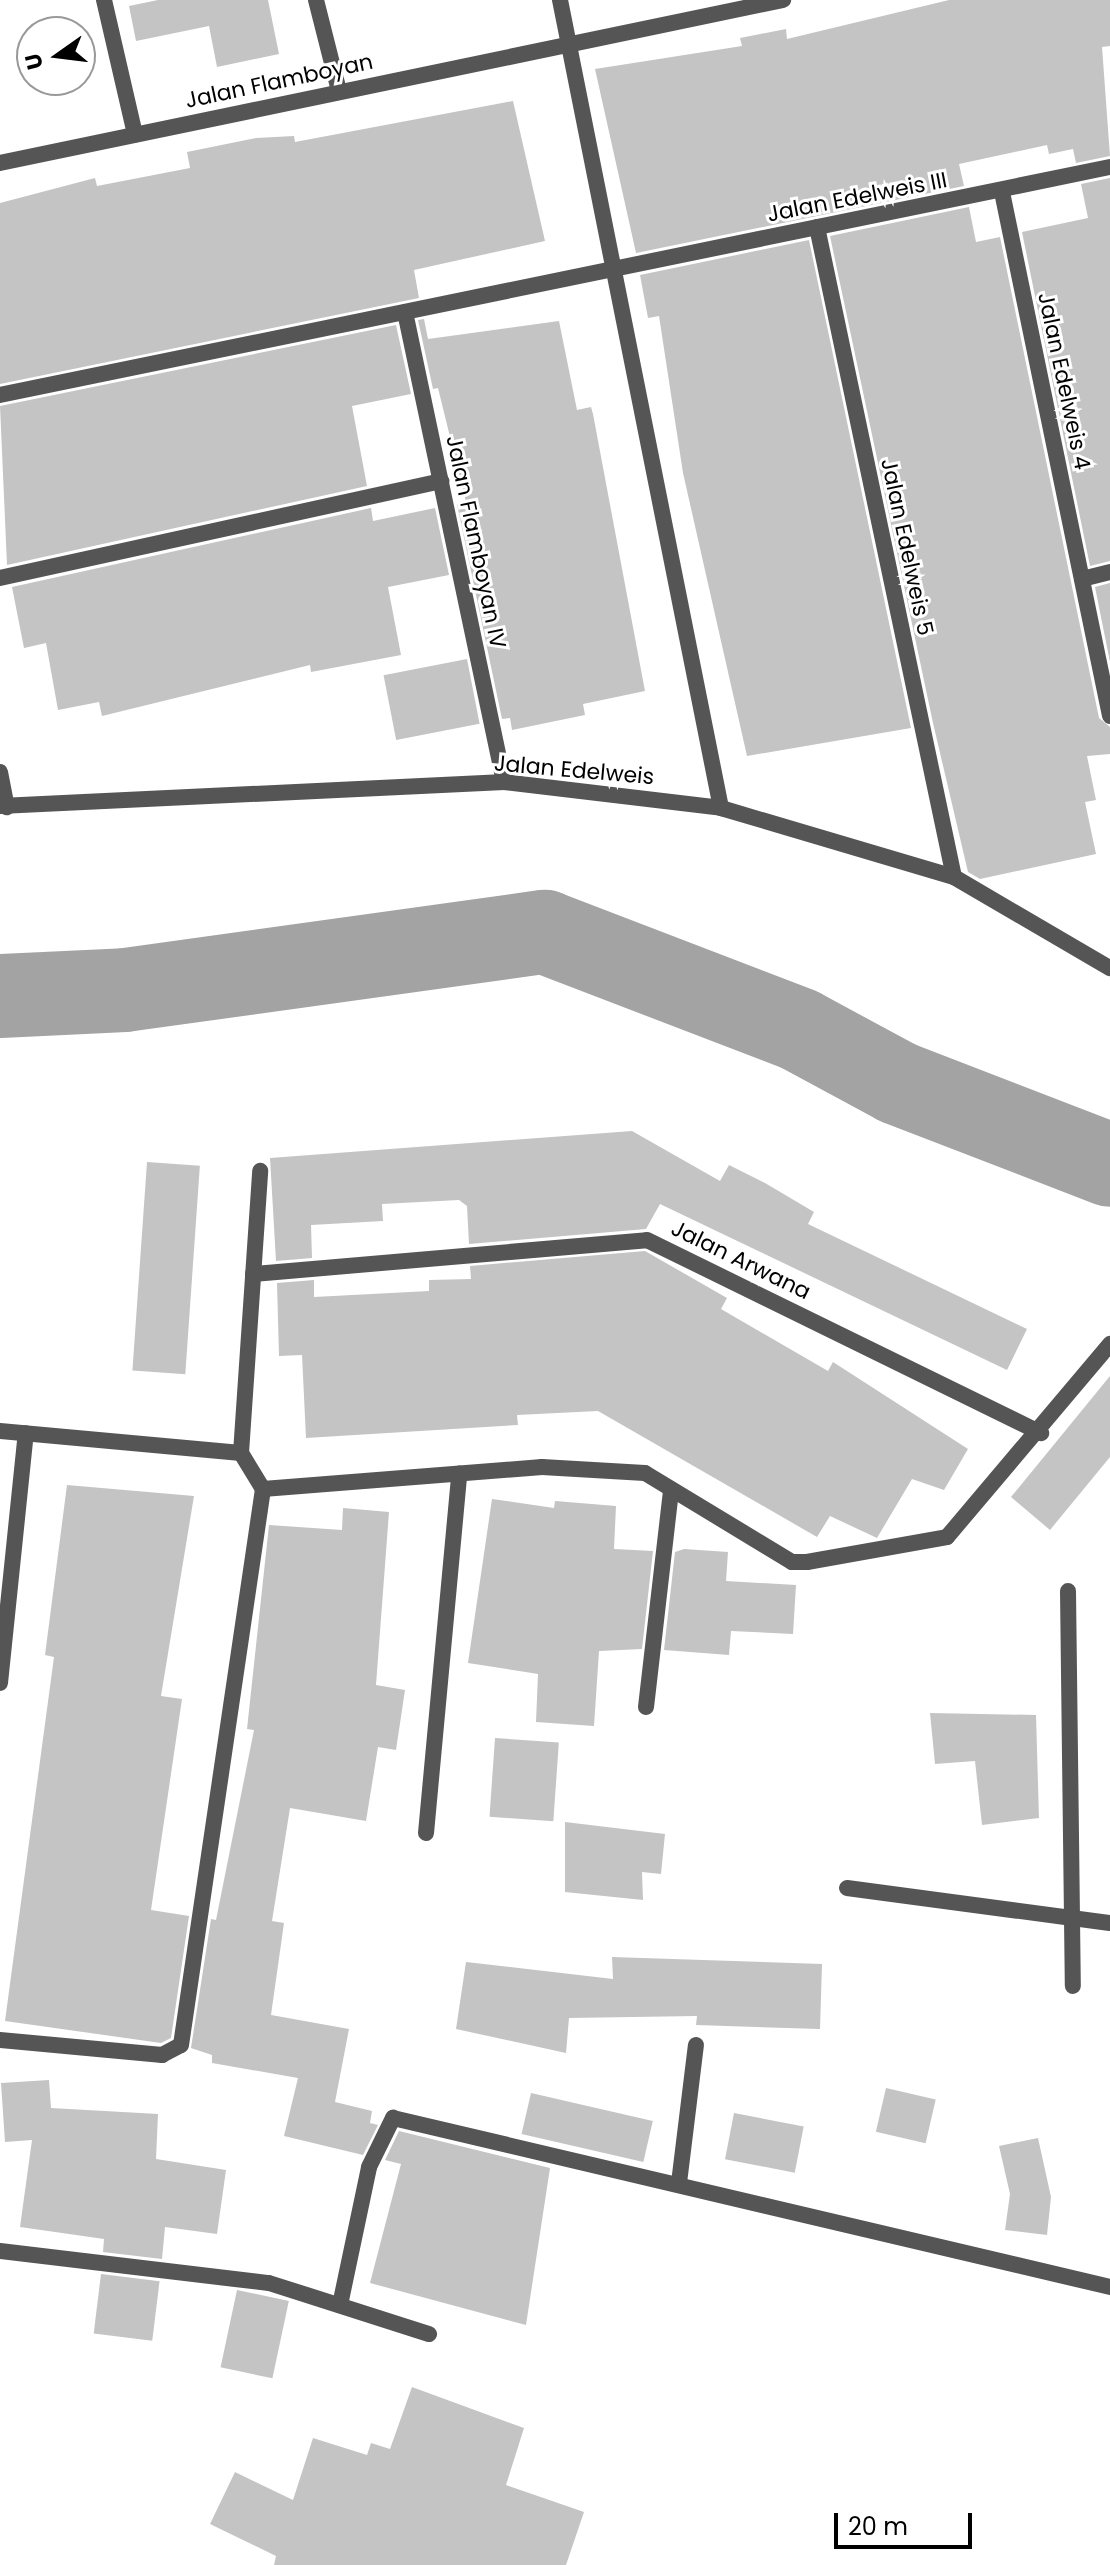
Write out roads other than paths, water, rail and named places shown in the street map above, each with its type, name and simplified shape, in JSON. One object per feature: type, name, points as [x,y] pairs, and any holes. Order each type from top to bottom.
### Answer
[{"type":"street","points":[[104,0],[135,134]]},
{"type":"street","points":[[316,0],[339,91]]},
{"type":"street","points":[[560,0],[721,808]]},
{"type":"street","name":"Jalan Flamboyan","points":[[0,163],[568,42],[783,0]]},
{"type":"street","name":"Jalan Edelweis III","points":[[613,269],[1002,192],[1110,167]]},
{"type":"street","name":"Jalan Edelweis 4","points":[[1002,192],[1110,716]]},
{"type":"street","name":"Jalan Edelweis 5","points":[[817,227],[954,877]]},
{"type":"street","points":[[0,395],[613,269]]},
{"type":"street","name":"Jalan Flamboyan IV","points":[[405,312],[504,782]]},
{"type":"street","points":[[0,578],[441,481]]},
{"type":"street","points":[[1082,579],[1110,572]]},
{"type":"street","points":[[0,772],[3,806]]},
{"type":"street","name":"Jalan Edelweis","points":[[3,806],[504,782],[721,808],[954,877],[1110,968]]},
{"type":"street","points":[[0,2040],[162,2055],[181,2045],[263,1489],[241,1453],[260,1171]]},
{"type":"street","name":"Jalan Arwana","points":[[253,1274],[647,1240],[1041,1433]]},
{"type":"street","points":[[263,1489],[459,1474],[611,1468],[645,1473],[792,1562],[807,1562],[947,1537],[1041,1433],[1110,1344]]},
{"type":"street","points":[[0,1431],[241,1453]]},
{"type":"street","points":[[0,1683],[26,1433]]},
{"type":"street","points":[[426,1833],[459,1474]]},
{"type":"street","points":[[646,1707],[671,1490]]},
{"type":"street","points":[[1068,1591],[1073,1986]]},
{"type":"street","points":[[847,1888],[1110,1923]]},
{"type":"street","points":[[679,2183],[696,2045]]},
{"type":"street","points":[[340,2305],[369,2167],[393,2118],[1110,2287]]},
{"type":"street","points":[[0,2251],[269,2283],[429,2334]]},
{"type":"waterway","points":[[0,996],[125,990],[545,932],[800,1030],[898,1083],[1110,1165]]}]
